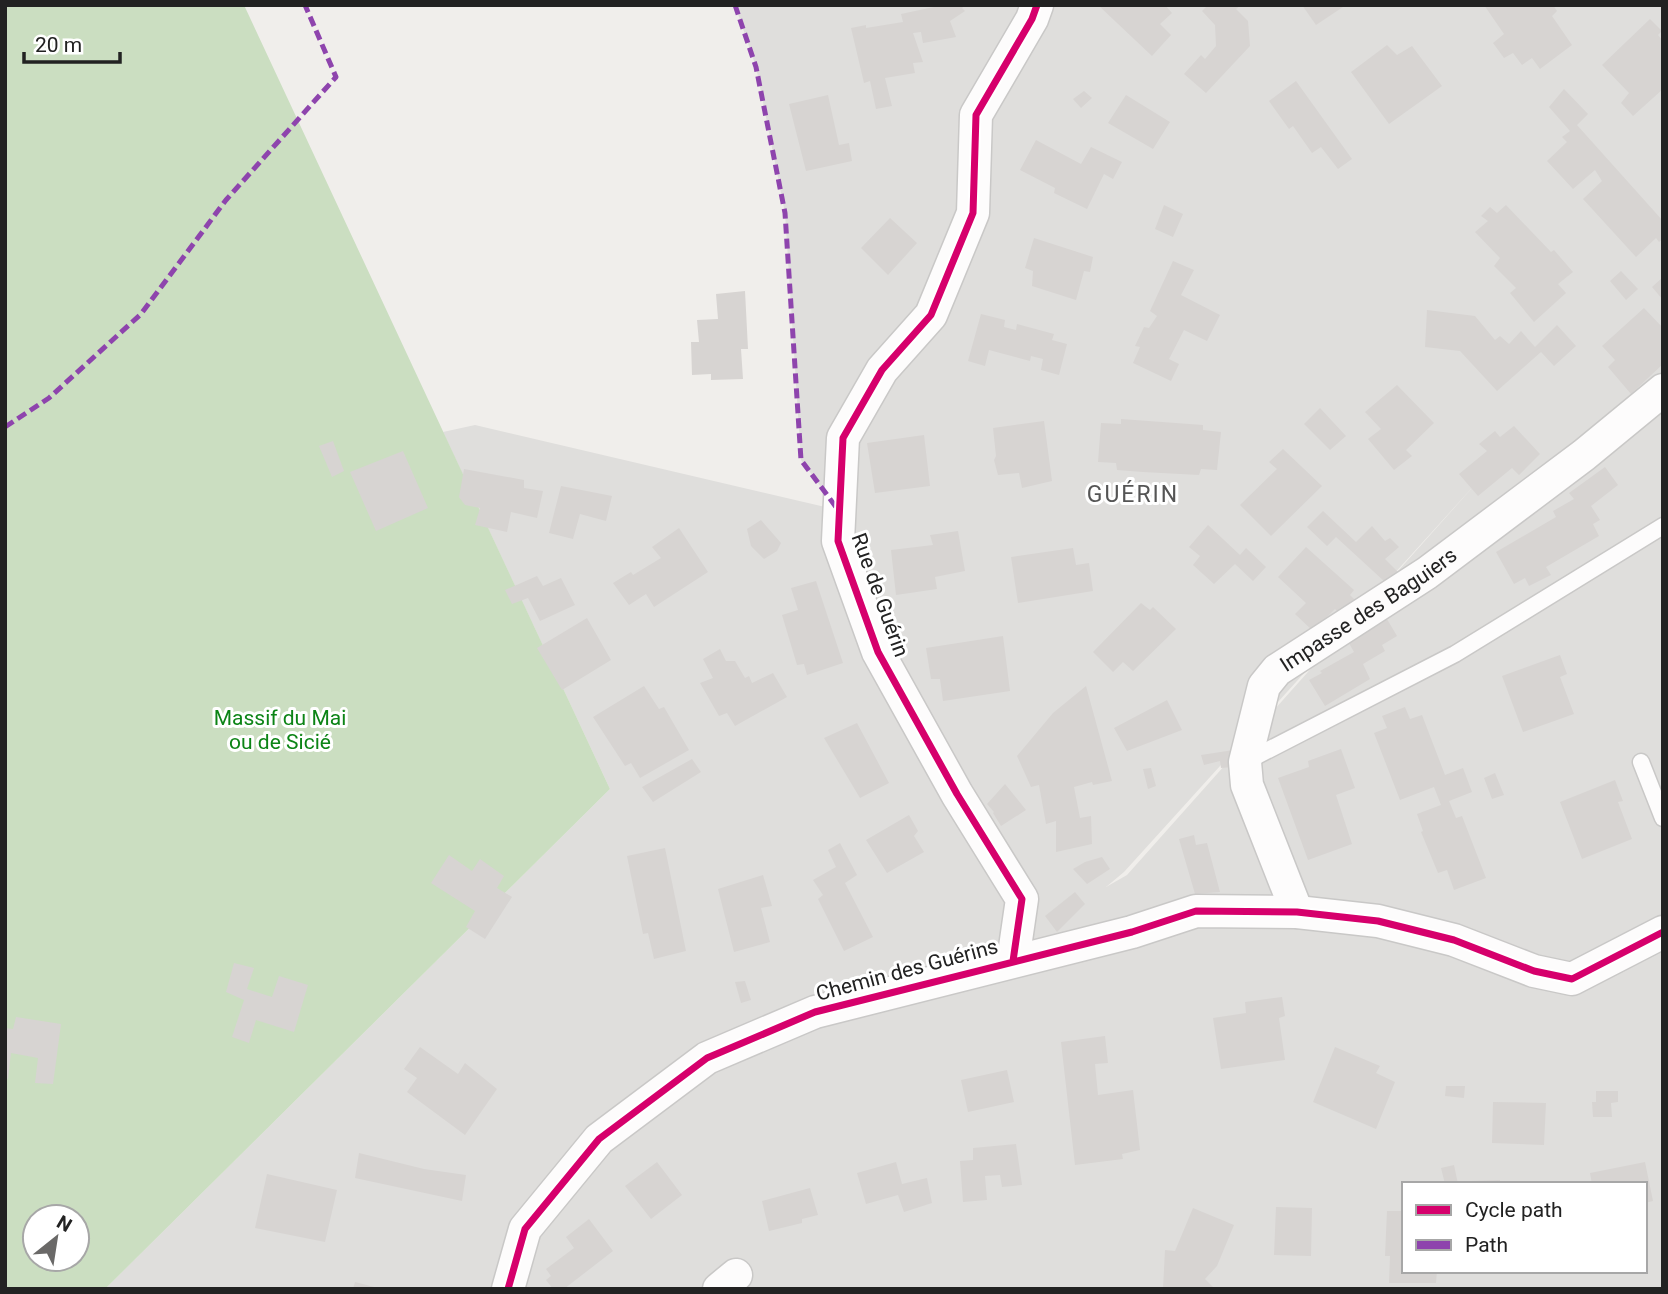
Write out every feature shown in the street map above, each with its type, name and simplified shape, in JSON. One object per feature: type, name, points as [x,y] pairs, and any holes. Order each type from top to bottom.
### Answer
[{"type":"street","name":"Rue de Guérin","points":[[1013,961],[1022,899],[957,794],[878,652],[838,541],[843,438],[881,370],[931,315],[973,213],[976,115],[1032,19],[1037,5]]},
{"type":"street","name":"Impasse des Baguiers","points":[[1297,912],[1247,785],[1245,762],[1264,686],[1277,670],[1427,573],[1584,454],[1663,390]]},
{"type":"street","name":"Chemin des Guérins","points":[[508,1289],[525,1229],[598,1139],[707,1058],[815,1012],[1132,932],[1196,911],[1297,912],[1378,921],[1454,940],[1534,971],[1572,979],[1663,932]]},
{"type":"lane","points":[[1245,762],[1455,654],[1663,526]]},
{"type":"lane","points":[[1641,762],[1663,818]]},
{"type":"shaded area","points":[[735,5],[1663,5],[1663,1289],[105,1289],[610,789],[443,432],[475,425],[838,510],[801,460],[785,213],[756,67]],"holes":[[[1480,479],[1127,875],[1106,887],[1124,872]]]},
{"type":"green space","name":"Massif du Mai ou de Sicié","points":[[5,5],[244,5],[610,789],[105,1289],[5,1289]]},
{"type":"building","points":[[943,5],[966,5],[962,8],[965,11],[950,21],[956,37],[923,43],[921,32],[913,33],[923,62],[913,63],[915,73],[885,78],[892,106],[876,109],[870,81],[864,83],[851,28],[903,22],[901,14]]},
{"type":"building","points":[[1098,5],[1165,5],[1172,13],[1160,24],[1171,35],[1152,56]]},
{"type":"building","points":[[1208,5],[1241,5],[1236,9],[1248,21],[1250,46],[1206,93],[1184,74],[1201,55],[1205,59],[1216,46],[1215,25],[1202,11]]},
{"type":"building","points":[[1302,5],[1346,5],[1316,25]]},
{"type":"building","points":[[1484,5],[1553,5],[1557,11],[1552,16],[1572,45],[1540,69],[1532,58],[1522,65],[1513,53],[1504,58],[1493,43],[1504,34]]},
{"type":"building","points":[[1650,19],[1662,31],[1658,35],[1663,41],[1663,89],[1633,116],[1621,103],[1629,93],[1602,65]]},
{"type":"building","points":[[1387,45],[1397,55],[1412,46],[1442,86],[1389,124],[1351,72]]},
{"type":"building","points":[[1296,81],[1352,159],[1338,169],[1321,147],[1312,153],[1293,126],[1289,129],[1269,101]]},
{"type":"building","points":[[1564,89],[1588,114],[1577,125],[1663,221],[1663,239],[1659,242],[1656,238],[1636,257],[1583,199],[1602,181],[1595,170],[1573,189],[1547,161],[1567,142],[1562,137],[1570,131],[1549,107]]},
{"type":"building","points":[[1084,91],[1092,98],[1081,108],[1073,99]]},
{"type":"building","points":[[828,95],[839,145],[849,143],[852,161],[806,171],[789,104]]},
{"type":"building","points":[[1126,95],[1170,122],[1153,149],[1108,123]]},
{"type":"building","points":[[1036,140],[1081,164],[1091,147],[1122,162],[1113,179],[1104,174],[1087,209],[1054,193],[1055,188],[1020,170]]},
{"type":"building","points":[[1164,205],[1183,214],[1173,237],[1155,229]]},
{"type":"building","points":[[1506,205],[1551,252],[1554,250],[1573,272],[1558,284],[1566,293],[1534,322],[1510,293],[1516,288],[1494,266],[1500,258],[1475,232],[1488,221],[1481,216],[1490,207],[1497,213]]},
{"type":"building","points":[[890,218],[917,243],[888,275],[861,248]]},
{"type":"building","points":[[1034,238],[1093,257],[1090,272],[1084,271],[1076,300],[1032,286],[1033,271],[1025,268]]},
{"type":"building","points":[[1173,261],[1194,270],[1181,295],[1220,315],[1207,341],[1184,330],[1169,359],[1179,364],[1171,381],[1133,363],[1140,347],[1135,346],[1144,327],[1149,328],[1157,316],[1150,311]]},
{"type":"building","points":[[1621,271],[1638,289],[1626,300],[1610,281]]},
{"type":"building","points":[[1663,277],[1663,300],[1652,287]]},
{"type":"building","points":[[745,291],[748,349],[741,349],[743,379],[711,380],[711,374],[692,375],[691,342],[699,342],[697,320],[718,319],[716,294]]},
{"type":"building","points":[[1644,308],[1663,328],[1663,364],[1631,394],[1608,367],[1615,360],[1602,346]]},
{"type":"building","points":[[1427,310],[1475,316],[1495,340],[1500,336],[1509,344],[1521,331],[1535,347],[1557,325],[1576,346],[1554,366],[1541,352],[1497,391],[1460,351],[1425,347]]},
{"type":"building","points":[[981,314],[1005,320],[1004,327],[1016,330],[1017,324],[1054,334],[1052,340],[1067,344],[1059,375],[1041,370],[1043,359],[1031,356],[1030,361],[989,350],[985,366],[968,361]]},
{"type":"building","points":[[1397,385],[1434,423],[1406,450],[1412,456],[1394,470],[1368,439],[1381,429],[1365,412]]},
{"type":"building","points":[[1320,408],[1346,436],[1330,450],[1304,424]]},
{"type":"building","points":[[1121,419],[1203,425],[1203,430],[1221,432],[1217,470],[1201,469],[1199,475],[1143,472],[1117,470],[1116,463],[1098,462],[1101,423],[1121,424]]},
{"type":"building","points":[[1044,421],[1052,481],[1022,488],[1019,473],[998,475],[994,460],[996,456],[993,428]]},
{"type":"building","points":[[1514,426],[1540,454],[1519,475],[1512,468],[1478,496],[1459,474],[1487,451],[1479,444],[1495,431],[1500,437]]},
{"type":"building","points":[[924,435],[930,486],[875,493],[867,443]]},
{"type":"building","points":[[333,441],[344,471],[332,477],[319,446]]},
{"type":"building","points":[[1283,449],[1322,486],[1271,536],[1240,505],[1277,469],[1269,462]]},
{"type":"building","points":[[403,451],[428,508],[376,531],[350,472]]},
{"type":"building","points":[[1605,467],[1618,485],[1591,506],[1600,520],[1593,524],[1599,536],[1546,567],[1551,575],[1529,586],[1525,578],[1514,584],[1496,552],[1556,517],[1553,511],[1574,499],[1569,493]]},
{"type":"building","points":[[464,469],[524,480],[524,488],[543,491],[537,518],[511,512],[507,532],[475,525],[480,508],[465,505],[459,497]]},
{"type":"building","points":[[561,486],[612,496],[606,521],[580,514],[573,539],[549,533]]},
{"type":"building","points":[[1323,511],[1356,542],[1372,526],[1385,541],[1390,538],[1399,547],[1385,559],[1398,572],[1385,582],[1336,537],[1327,546],[1307,527]]},
{"type":"building","points":[[761,520],[781,543],[777,551],[764,559],[751,546],[747,529]]},
{"type":"building","points":[[1208,525],[1240,555],[1246,548],[1266,567],[1253,581],[1235,564],[1214,584],[1193,565],[1200,556],[1189,547]]},
{"type":"building","points":[[679,528],[708,572],[654,607],[646,594],[629,605],[613,583],[631,572],[633,575],[661,558],[652,547]]},
{"type":"building","points":[[958,531],[965,571],[935,577],[937,589],[896,595],[891,550],[933,545],[930,535]]},
{"type":"building","points":[[1306,547],[1354,590],[1350,595],[1360,605],[1345,619],[1335,609],[1313,631],[1295,614],[1306,603],[1278,577]]},
{"type":"building","points":[[1073,548],[1076,565],[1089,563],[1093,591],[1018,603],[1011,557]]},
{"type":"building","points":[[537,576],[543,586],[561,578],[575,605],[540,621],[528,598],[512,604],[505,590]]},
{"type":"building","points":[[816,581],[843,663],[807,675],[804,664],[797,665],[782,615],[798,610],[791,588]]},
{"type":"building","points":[[1141,603],[1150,610],[1153,607],[1176,629],[1133,671],[1123,662],[1113,672],[1093,652]]},
{"type":"building","points":[[1384,614],[1397,636],[1382,645],[1385,651],[1363,664],[1370,679],[1325,706],[1309,680],[1354,652],[1346,638]]},
{"type":"building","points":[[587,618],[611,660],[562,690],[537,648]]},
{"type":"building","points":[[1003,636],[1010,691],[943,701],[940,679],[931,679],[926,648]]},
{"type":"building","points":[[720,649],[726,661],[735,661],[745,678],[749,676],[752,683],[773,673],[787,697],[735,726],[727,713],[719,716],[700,683],[713,678],[703,659]]},
{"type":"building","points":[[1560,655],[1567,674],[1560,677],[1574,714],[1523,732],[1502,676]]},
{"type":"building","points":[[644,686],[659,709],[664,707],[689,750],[640,778],[631,763],[625,766],[593,717]]},
{"type":"building","points":[[1086,686],[1112,781],[1093,785],[1092,782],[1074,787],[1080,818],[1091,816],[1092,844],[1056,852],[1056,821],[1046,824],[1039,785],[1031,787],[1017,756],[1053,713]]},
{"type":"building","points":[[1167,700],[1182,730],[1127,751],[1114,728]]},
{"type":"building","points":[[1405,707],[1410,719],[1422,715],[1445,775],[1463,768],[1472,792],[1449,801],[1456,818],[1462,816],[1486,878],[1454,890],[1447,870],[1438,873],[1421,832],[1423,831],[1417,814],[1441,805],[1434,787],[1400,800],[1374,733],[1387,728],[1382,716]]},
{"type":"building","points":[[857,723],[889,783],[860,798],[824,738]]},
{"type":"building","points":[[1240,749],[1232,767],[1221,768],[1220,761],[1204,765],[1201,755]]},
{"type":"building","points":[[1341,749],[1355,788],[1336,795],[1352,844],[1308,860],[1278,778],[1309,767],[1308,761]]},
{"type":"building","points":[[692,759],[701,772],[653,802],[642,787]]},
{"type":"building","points":[[1151,768],[1156,786],[1148,789],[1143,769]]},
{"type":"building","points":[[1495,773],[1504,795],[1492,799],[1484,778]]},
{"type":"building","points":[[1615,780],[1623,801],[1618,802],[1632,839],[1582,859],[1560,802]]},
{"type":"building","points":[[1005,784],[1026,810],[1001,826],[987,804]]},
{"type":"building","points":[[909,815],[918,831],[914,836],[924,852],[887,873],[866,840]]},
{"type":"building","points":[[1194,835],[1196,845],[1207,843],[1220,892],[1195,894],[1179,839]]},
{"type":"building","points":[[840,843],[857,875],[845,883],[873,937],[844,951],[818,899],[823,895],[813,880],[836,867],[828,850]]},
{"type":"building","points":[[665,848],[686,951],[654,959],[648,933],[643,934],[627,856]]},
{"type":"building","points":[[449,855],[472,871],[480,859],[504,876],[497,888],[512,897],[485,939],[466,927],[475,911],[431,883]]},
{"type":"building","points":[[1102,857],[1110,869],[1087,884],[1073,869],[1085,862]]},
{"type":"building","points":[[763,875],[772,906],[761,908],[770,942],[734,952],[718,889]]},
{"type":"building","points":[[1075,892],[1085,904],[1057,932],[1045,916]]},
{"type":"building","points":[[234,963],[254,968],[247,989],[272,997],[279,976],[308,985],[294,1032],[256,1020],[249,1043],[232,1037],[244,1000],[226,992]]},
{"type":"building","points":[[745,981],[751,1000],[741,1003],[735,982]]},
{"type":"building","points":[[1282,997],[1285,1016],[1279,1018],[1285,1060],[1221,1069],[1213,1018],[1246,1013],[1245,1002]]},
{"type":"building","points":[[16,1017],[61,1024],[53,1084],[35,1083],[38,1058],[11,1053],[8,1079],[5,1078],[5,1028],[13,1029]]},
{"type":"building","points":[[1105,1036],[1108,1063],[1095,1064],[1098,1095],[1133,1090],[1140,1150],[1122,1154],[1123,1159],[1075,1165],[1061,1042]]},
{"type":"building","points":[[420,1047],[458,1074],[465,1063],[497,1089],[465,1135],[407,1092],[417,1078],[404,1069]]},
{"type":"building","points":[[1335,1047],[1380,1066],[1376,1073],[1395,1082],[1376,1129],[1313,1102]]},
{"type":"building","points":[[1007,1070],[1014,1102],[968,1112],[961,1080]]},
{"type":"building","points":[[1446,1086],[1465,1086],[1464,1098],[1445,1096]]},
{"type":"building","points":[[1596,1091],[1618,1091],[1618,1102],[1611,1103],[1612,1117],[1593,1117],[1592,1102],[1596,1102]]},
{"type":"building","points":[[1493,1102],[1546,1103],[1544,1145],[1492,1143]]},
{"type":"building","points":[[1016,1144],[1022,1185],[1002,1187],[1000,1175],[985,1176],[987,1200],[963,1202],[960,1161],[973,1160],[973,1148]]},
{"type":"building","points":[[359,1153],[424,1169],[466,1175],[462,1201],[355,1178]]},
{"type":"building","points":[[657,1162],[682,1195],[651,1219],[625,1186]]},
{"type":"building","points":[[896,1162],[902,1184],[927,1178],[932,1203],[904,1212],[898,1195],[866,1204],[857,1173]]},
{"type":"building","points":[[1645,1162],[1653,1201],[1647,1202],[1647,1182],[1592,1182],[1590,1173]]},
{"type":"building","points":[[1454,1165],[1458,1182],[1444,1182],[1441,1168]]},
{"type":"building","points":[[267,1174],[337,1190],[325,1242],[255,1228]]},
{"type":"building","points":[[1500,1180],[1500,1182],[1471,1182]]},
{"type":"building","points":[[810,1188],[818,1215],[802,1219],[802,1223],[769,1231],[762,1201]]},
{"type":"building","points":[[1276,1207],[1312,1208],[1311,1256],[1274,1255]]},
{"type":"building","points":[[1193,1208],[1234,1225],[1217,1266],[1205,1279],[1215,1289],[1163,1289],[1165,1250],[1175,1251]]},
{"type":"building","points":[[1387,1211],[1402,1211],[1402,1273],[1437,1273],[1436,1283],[1389,1283],[1390,1256],[1385,1256]]},
{"type":"building","points":[[589,1219],[613,1251],[564,1289],[553,1289],[546,1280],[551,1276],[546,1269],[574,1248],[566,1237]]},
{"type":"building","points":[[355,1282],[378,1288],[378,1289],[353,1289]]},
{"type":"marked path","points":[[5,427],[49,398],[141,314],[226,200],[336,77],[305,5]]},
{"type":"marked path","points":[[735,5],[756,67],[785,213],[801,460],[839,511]]},
{"type":"cycle path","points":[[1013,961],[1022,899],[957,794],[878,652],[838,541],[843,438],[882,370],[931,315],[973,213],[976,115],[1032,19],[1037,5]]},
{"type":"cycle path","points":[[508,1289],[525,1229],[599,1139],[707,1058],[815,1012],[1132,932],[1196,911],[1297,912],[1378,921],[1454,940],[1534,971],[1572,979],[1663,932]]},
{"type":"district","name":"GUÉRIN","points":[[1133,494]]}]
